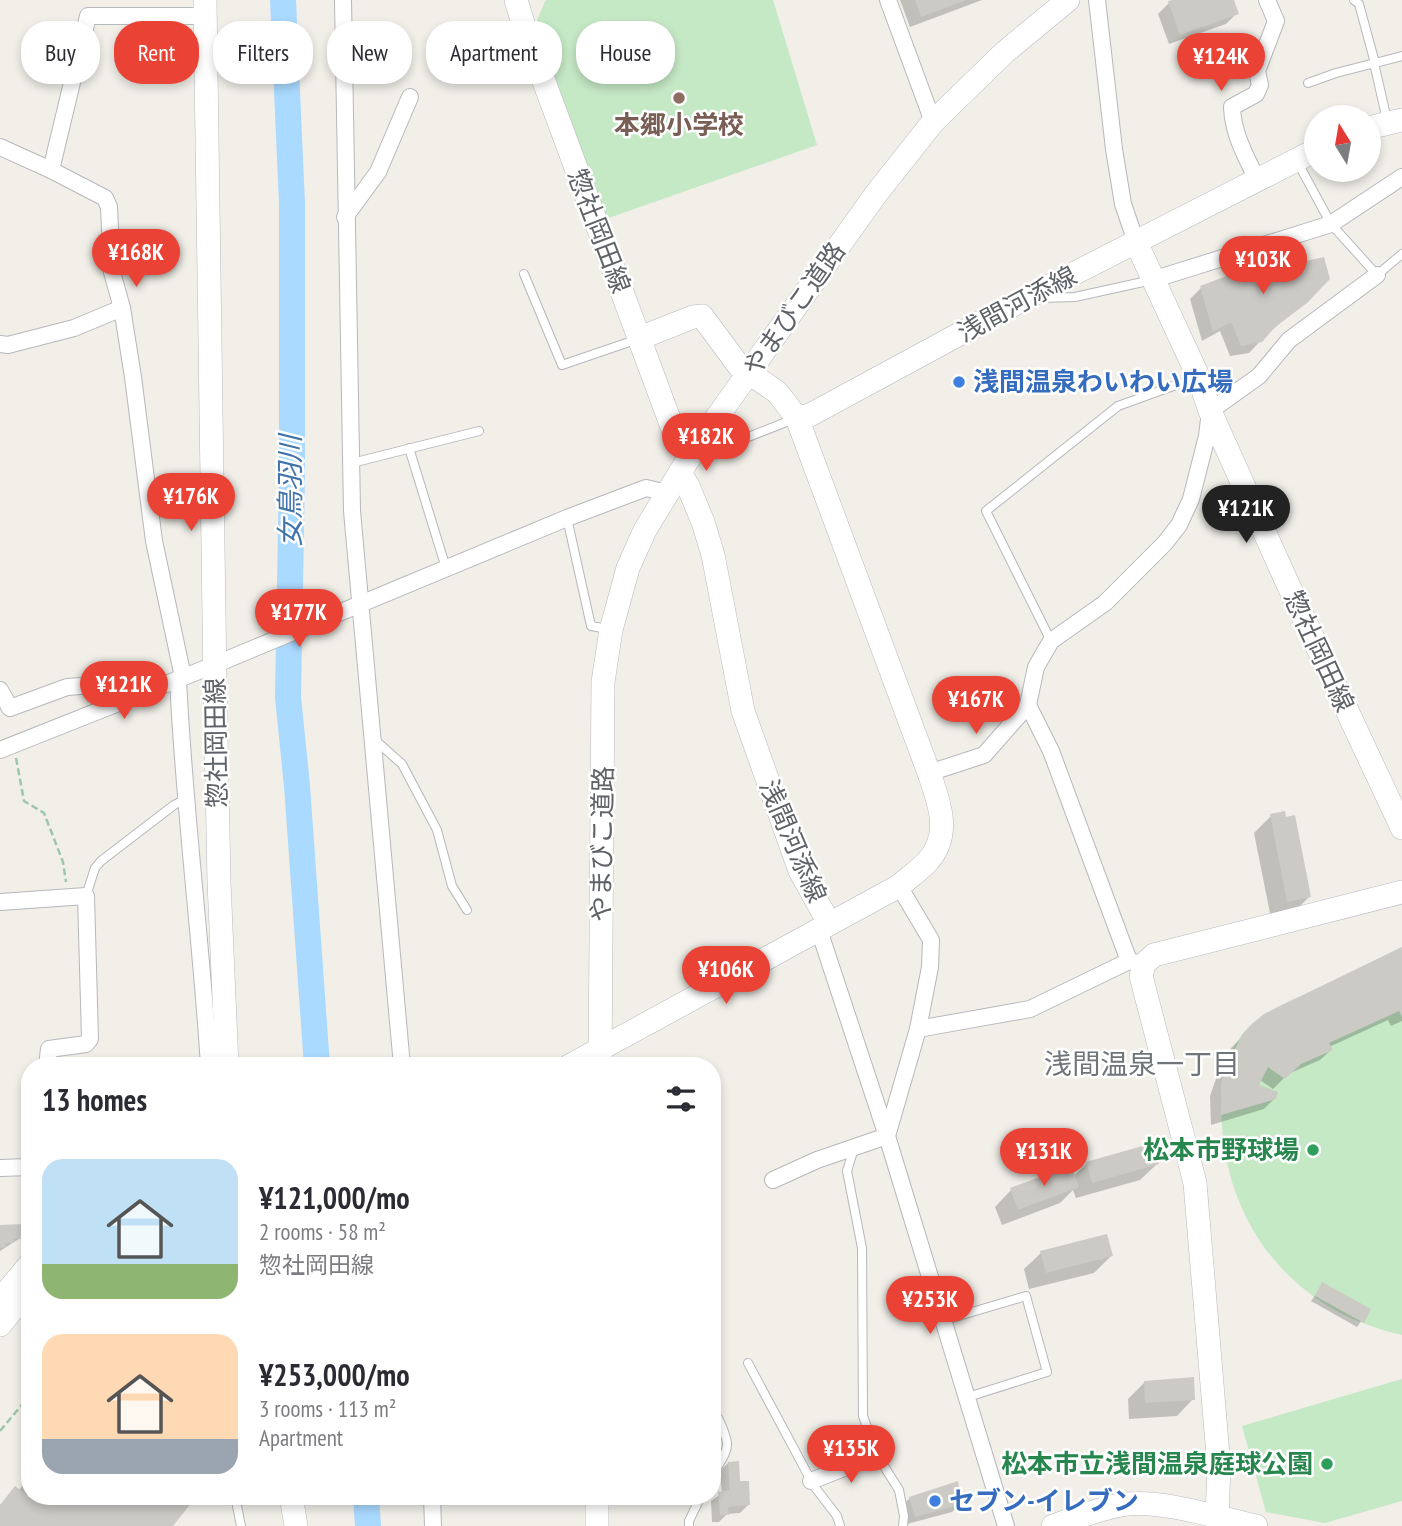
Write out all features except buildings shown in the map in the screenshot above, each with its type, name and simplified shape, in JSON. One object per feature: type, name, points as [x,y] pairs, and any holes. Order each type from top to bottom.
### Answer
[{"type":"main road","name":"惣社岡田線","points":[[516,0],[678,443],[679,474]]},
{"type":"main road","name":"やまびこ道路","points":[[600,1057],[603,682],[611,630],[628,568],[645,530],[679,474],[876,194],[933,122],[1005,52],[1068,0]]},
{"type":"main road","name":"惣社岡田線","points":[[205,8],[223,661],[219,881],[227,1057]]},
{"type":"main road","name":"浅間河添線","points":[[797,418],[820,410],[1024,299],[1304,156]]},
{"type":"main road","name":"惣社岡田線","points":[[1136,242],[1198,376],[1210,411],[1402,828]]},
{"type":"main road","points":[[640,338],[702,316],[739,366],[776,392],[797,418],[942,813],[938,843],[929,860],[899,886],[824,927]]},
{"type":"main road","name":"浅間河添線","points":[[602,1057],[824,927],[800,871],[743,711],[713,555],[688,486],[679,474]]},
{"type":"main road","points":[[1217,1517],[1219,1466],[1195,1183],[1136,963],[1154,955],[1402,892]]},
{"type":"main road","points":[[0,1301],[21,1275]]},
{"type":"main road","points":[[0,1325],[21,1299]]},
{"type":"main road","points":[[1053,1526],[1116,1506],[1131,1504],[1165,1507],[1249,1525]]},
{"type":"main road","points":[[292,1505],[296,1526]]},
{"type":"main road","points":[[597,1505],[597,1526]]},
{"type":"street","points":[[343,0],[345,217],[356,606],[372,737],[401,1057]]},
{"type":"street","points":[[888,0],[933,122]]},
{"type":"street","points":[[1097,0],[1114,149],[1123,204],[1136,242]]},
{"type":"street","points":[[1257,180],[1237,139],[1232,107],[1256,94],[1260,85],[1256,71],[1276,21],[1267,0]]},
{"type":"street","points":[[51,170],[88,16],[205,8]]},
{"type":"street","points":[[345,217],[378,172],[410,97]]},
{"type":"street","points":[[0,147],[105,198],[108,207],[112,272],[122,308],[154,541],[180,678],[181,754],[203,964],[208,1057]]},
{"type":"street","points":[[1152,280],[1331,224],[1402,177]]},
{"type":"street","points":[[929,773],[984,755],[1028,705],[1036,667],[1051,641],[1105,603],[1179,525],[1191,499],[1207,436],[1210,411],[1259,376],[1289,340],[1377,275]]},
{"type":"street","points":[[0,344],[8,345],[74,328],[122,308]]},
{"type":"street","points":[[7,747],[679,474]]},
{"type":"street","points":[[0,690],[10,708],[67,687],[136,682],[157,688]]},
{"type":"street","points":[[918,1029],[1030,1009],[1136,963],[1051,751],[1028,705]]},
{"type":"street","points":[[887,1136],[918,1029],[930,967],[931,940],[899,886]]},
{"type":"street","points":[[0,902],[86,896],[90,1039],[86,1044],[49,1049],[48,1057]]},
{"type":"street","points":[[824,927],[1006,1526]]},
{"type":"street","points":[[773,1180],[817,1160],[887,1136]]},
{"type":"street","points":[[0,1168],[21,1167]]},
{"type":"street","points":[[811,1481],[877,1455]]},
{"type":"street","points":[[432,1505],[433,1526]]},
{"type":"lane","points":[[1354,0],[1359,4],[1386,124]]},
{"type":"lane","points":[[1308,83],[1402,56]]},
{"type":"lane","points":[[1316,182],[1331,224],[1377,275],[1402,254]]},
{"type":"lane","points":[[524,274],[562,365],[640,338]]},
{"type":"lane","points":[[1024,299],[1074,297],[1152,280]]},
{"type":"lane","points":[[1051,641],[986,512],[1118,405],[1198,376]]},
{"type":"lane","name":"浅間河添線","points":[[715,450],[797,418]]},
{"type":"lane","points":[[352,463],[479,431]]},
{"type":"lane","points":[[409,448],[446,568]]},
{"type":"lane","points":[[567,518],[591,626],[611,630]]},
{"type":"lane","points":[[372,737],[402,764],[437,830],[452,886],[467,910]]},
{"type":"lane","points":[[86,896],[95,868],[101,861],[186,799]]},
{"type":"lane","points":[[854,1148],[847,1171],[862,1248],[863,1416],[877,1455],[899,1490],[903,1526]]},
{"type":"lane","points":[[945,1320],[1026,1296],[1047,1373],[968,1397]]},
{"type":"lane","points":[[748,1363],[811,1481],[840,1526]]},
{"type":"lane","points":[[721,1424],[728,1438],[728,1448],[721,1460]]},
{"type":"lane","points":[[237,1505],[242,1526]]},
{"type":"lane","points":[[689,1526],[697,1505]]},
{"type":"path","points":[[7,747],[24,801],[44,813],[63,862],[68,897]]},
{"type":"path","points":[[0,1431],[21,1406]]},
{"type":"green space","name":"本郷小学校","points":[[773,0],[817,145],[600,221],[550,84],[562,84],[562,21],[537,21],[545,1]]},
{"type":"green space","name":"松本市野球場","points":[[1402,947],[1402,1335],[1365,1324],[1331,1308],[1301,1287],[1276,1262],[1255,1233],[1239,1201],[1228,1165],[1221,1102],[1223,1077],[1230,1054],[1252,1024],[1278,1007]]},
{"type":"green space","name":"松本市立浅間温泉庭球公園","points":[[1402,1379],[1402,1501],[1325,1523],[1266,1512],[1242,1426]]},
{"type":"waterway","name":"女鳥羽川","points":[[283,0],[292,204],[292,472],[288,697],[316,1057]]},
{"type":"waterway","name":"女鳥羽川","points":[[367,1505],[368,1526]]},
{"type":"place","name":"本郷小学校","points":[[679,98]]},
{"type":"place","name":"浅間温泉わいわい広場","points":[[959,382]]},
{"type":"place","name":"松本市野球場","points":[[1313,1150]]},
{"type":"place","name":"松本市立浅間温泉庭球公園","points":[[1327,1464]]},
{"type":"place","name":"セブン-イレブン","points":[[935,1501]]},
{"type":"district","name":"浅間温泉一丁目","points":[[1142,1064]]}]
